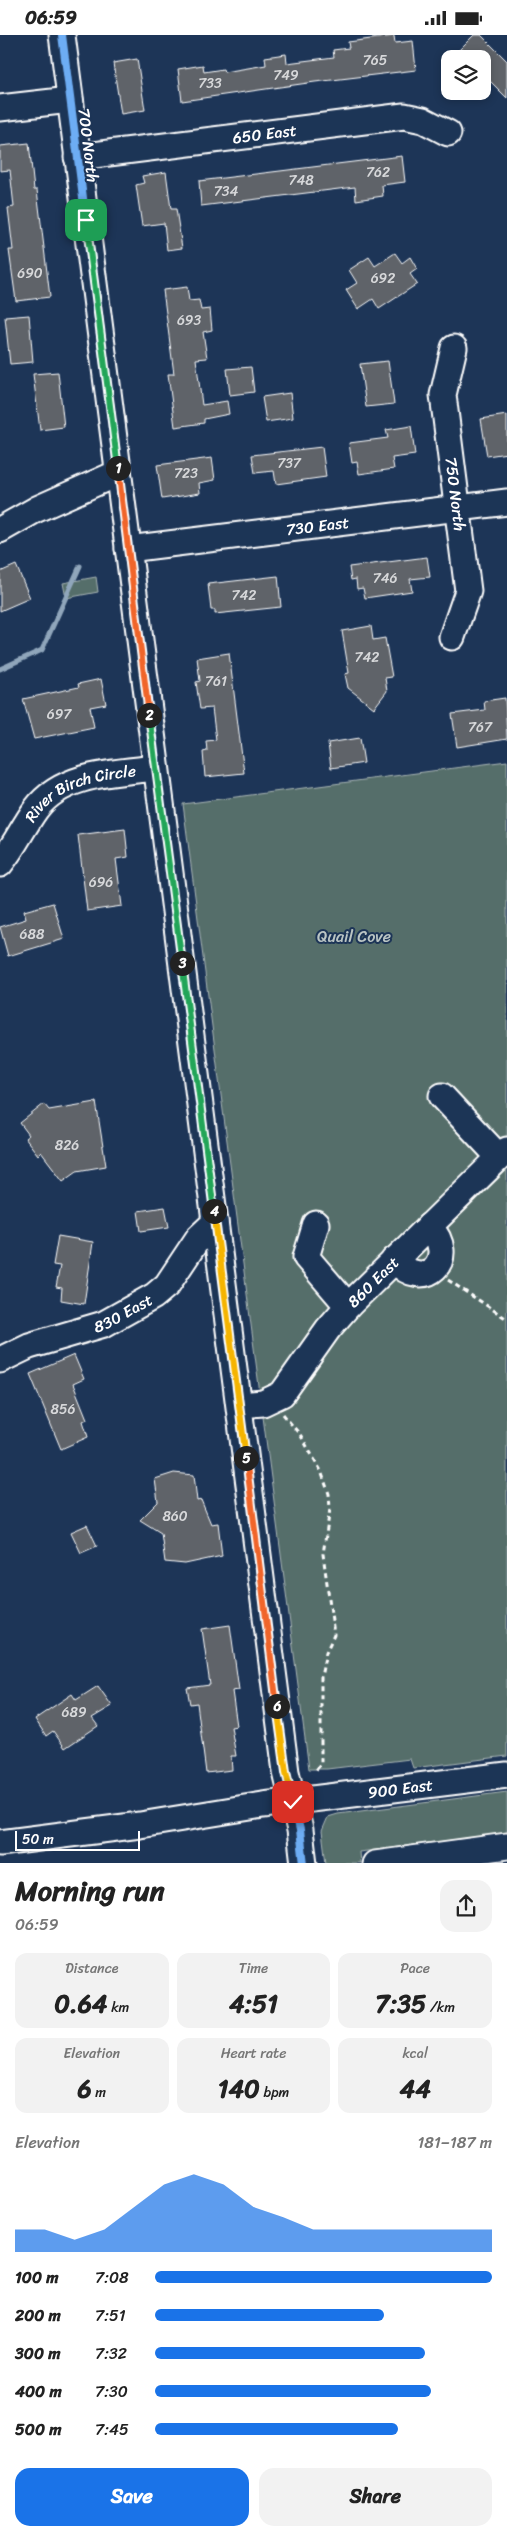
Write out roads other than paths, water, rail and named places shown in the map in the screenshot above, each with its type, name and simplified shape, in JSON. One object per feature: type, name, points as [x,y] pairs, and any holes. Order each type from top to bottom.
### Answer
[{"type":"street","name":"700 North","points":[[62,35],[286,1772],[304,1863]]},
{"type":"street","points":[[0,108],[70,100]]},
{"type":"street","name":"650 East","points":[[77,157],[404,116],[423,121],[448,133]]},
{"type":"street","name":"750 North","points":[[452,637],[468,591],[443,395],[454,349]]},
{"type":"street","points":[[0,530],[37,509],[118,473]]},
{"type":"street","name":"730 East","points":[[128,549],[507,502]]},
{"type":"street","name":"River Birch Circle","points":[[0,864],[37,809],[58,789],[91,777],[156,768]]},
{"type":"street","points":[[442,1096],[503,1153]]},
{"type":"street","name":"860 East","points":[[240,1405],[263,1403],[282,1394],[328,1329],[348,1307],[503,1153]]},
{"type":"street","name":"830 East","points":[[0,1360],[29,1346],[104,1324],[154,1296],[167,1285],[199,1237],[215,1222]]},
{"type":"street","points":[[316,1224],[306,1257],[348,1307]]},
{"type":"street","points":[[394,1260],[404,1271],[417,1275],[434,1269],[441,1258],[442,1250],[437,1235],[429,1226]]},
{"type":"street","name":"900 East","points":[[0,1843],[293,1802],[507,1775]]},
{"type":"street","points":[[375,1863],[507,1846]]},
{"type":"waterway","points":[[0,669],[42,650],[80,566]]},
{"type":"park label","name":"Quail Cove","points":[[354,936]]}]
